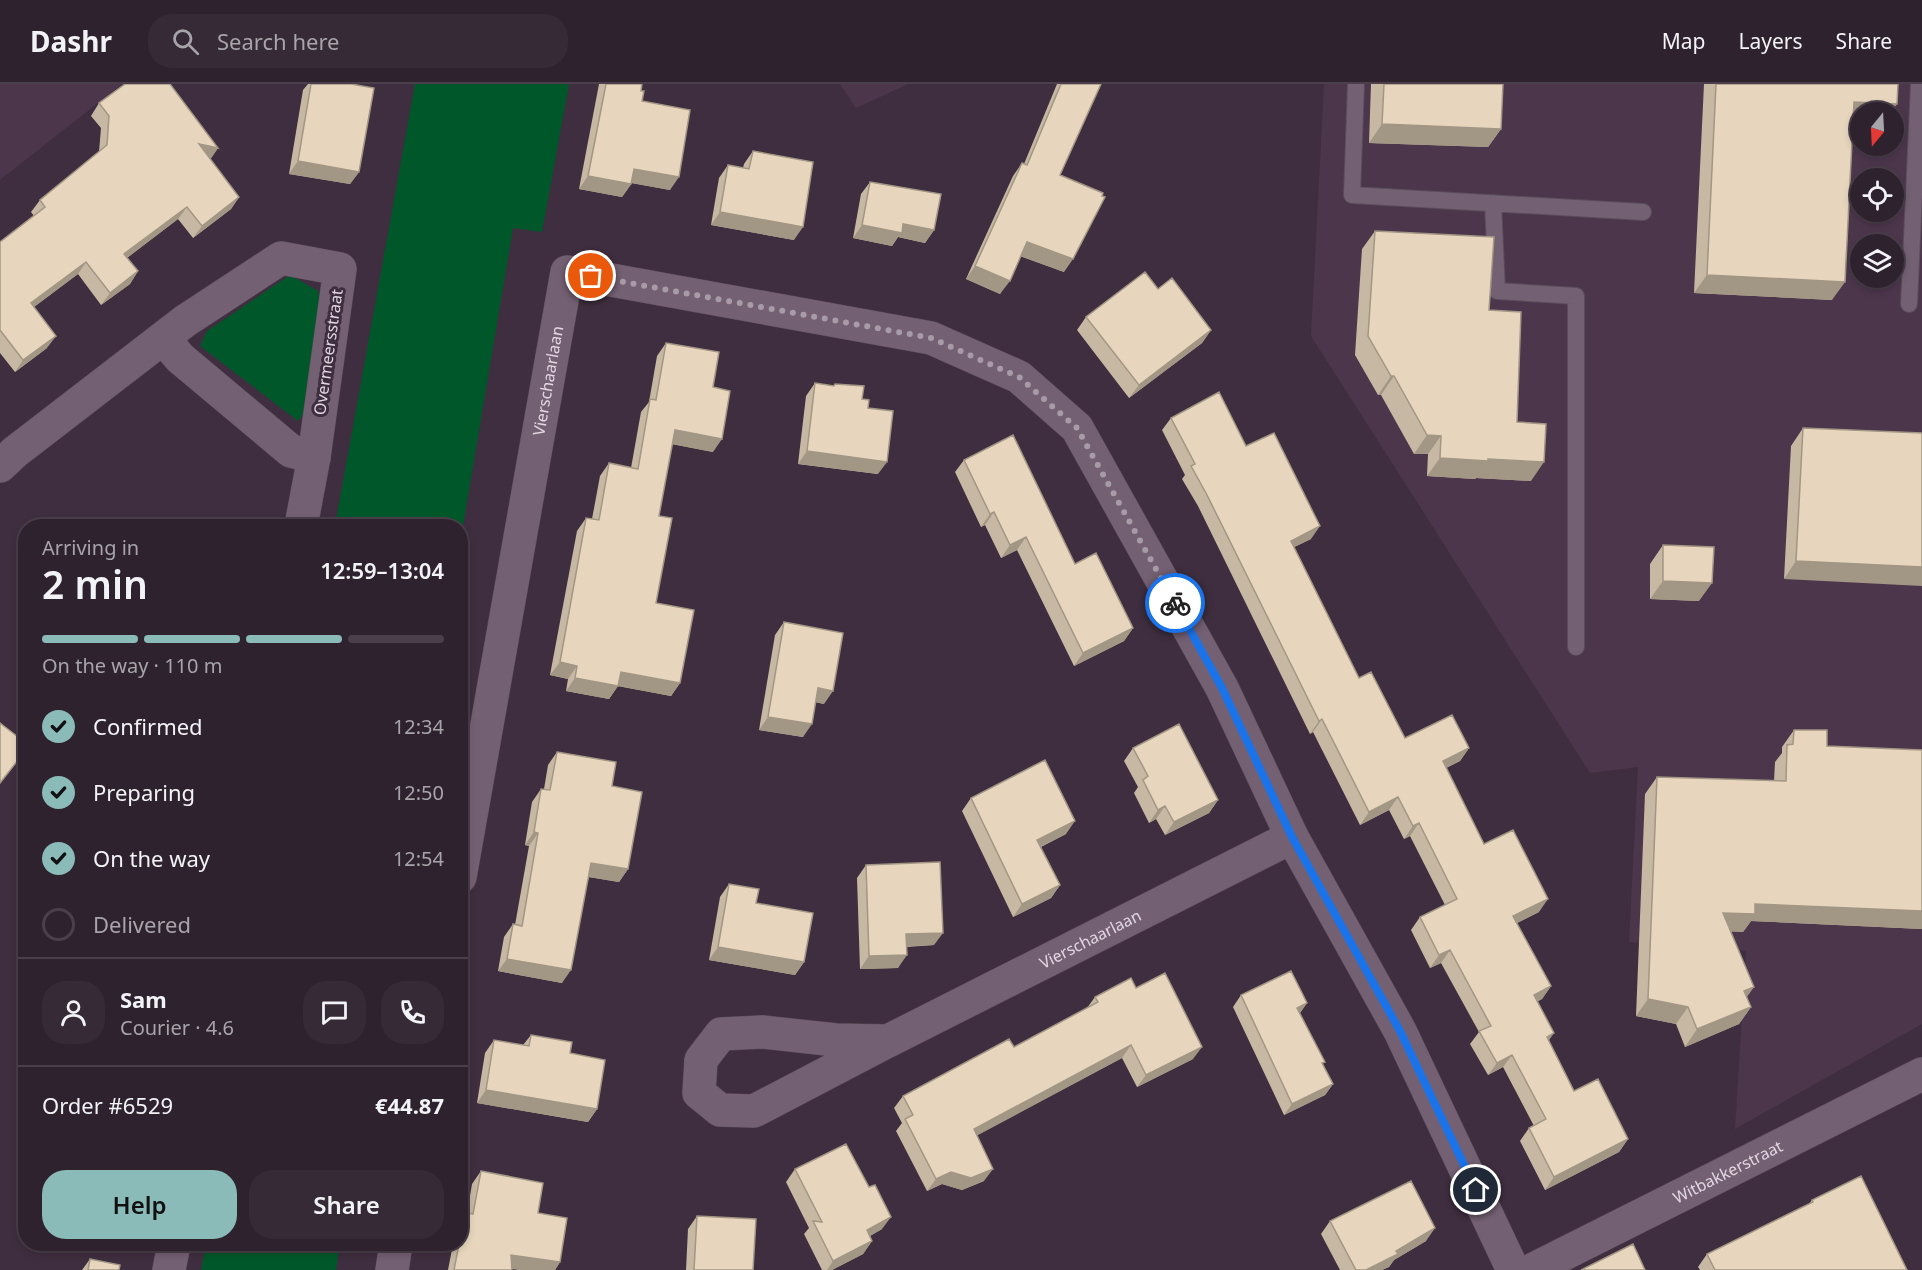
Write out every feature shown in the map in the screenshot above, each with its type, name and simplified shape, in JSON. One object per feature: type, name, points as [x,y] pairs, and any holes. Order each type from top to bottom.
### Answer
[{"type":"street","name":"Overmeersstraat","points":[[0,466],[185,321],[281,258],[340,268],[303,519]]},
{"type":"street","name":"Vierschaarlaan","points":[[468,832],[567,272],[931,338],[1019,377],[1077,428],[1222,688],[1292,837],[1400,1031],[1513,1270]]},
{"type":"street","points":[[164,339],[180,358],[291,451],[314,457]]},
{"type":"street","name":"Vierschaarlaan","points":[[888,1041],[836,1041],[762,1032],[721,1034],[701,1060],[699,1093],[720,1110],[753,1111],[1292,837]]},
{"type":"street","name":"Witbakkerstraat","points":[[1532,1270],[1922,1074]]},
{"type":"street","points":[[169,1270],[173,1251]]},
{"type":"street","points":[[392,1270],[395,1251]]},
{"type":"lane","points":[[1356,84],[1352,195],[1643,212]]},
{"type":"lane","points":[[1909,304],[1919,84]]},
{"type":"lane","points":[[1493,203],[1497,291],[1576,296],[1576,647]]},
{"type":"shaded area","points":[[0,84],[122,84],[0,180]]},
{"type":"shaded area","points":[[840,84],[908,84],[856,108]]},
{"type":"shaded area","points":[[1324,84],[1922,84],[1922,1024],[1735,1129],[1746,951],[1629,942],[1638,767],[1590,773],[1311,336]]},
{"type":"green space","points":[[415,84],[569,84],[542,232],[513,228],[464,519],[336,519]]},
{"type":"green space","points":[[290,275],[318,291],[323,310],[307,410],[298,421],[200,346],[207,331]]},
{"type":"green space","points":[[205,1251],[339,1251],[336,1270],[201,1270]]},
{"type":"building","points":[[125,84],[170,84],[218,148],[199,144],[239,197],[202,226],[187,207],[124,254],[138,271],[110,293],[86,262],[31,303],[56,336],[23,360],[0,330],[0,242],[45,207],[40,200],[107,145],[109,116],[99,103]]},
{"type":"building","points":[[311,84],[351,84],[374,88],[359,172],[298,161]]},
{"type":"building","points":[[606,84],[642,84],[641,91],[644,91],[642,101],[690,110],[679,177],[634,169],[631,184],[588,176]]},
{"type":"building","points":[[1061,84],[1101,84],[1060,175],[1103,193],[1102,196],[1105,197],[1073,259],[1027,242],[1010,281],[975,266],[1022,163],[1027,165]]},
{"type":"building","points":[[1384,84],[1503,84],[1501,129],[1382,124]]},
{"type":"building","points":[[1716,84],[1898,84],[1897,102],[1850,102],[1851,156],[1845,282],[1707,275]]},
{"type":"building","points":[[753,151],[813,162],[803,227],[720,212],[728,165],[749,169]]},
{"type":"building","points":[[870,182],[941,194],[934,230],[903,224],[902,233],[862,225]]},
{"type":"building","points":[[1375,231],[1494,237],[1489,310],[1521,312],[1517,422],[1546,424],[1544,462],[1440,458],[1441,436],[1427,435],[1394,376],[1391,376],[1368,336]]},
{"type":"building","points":[[1145,272],[1158,289],[1172,278],[1211,330],[1139,385],[1086,317]]},
{"type":"building","points":[[666,343],[719,352],[713,387],[730,391],[722,439],[675,430],[659,516],[672,518],[656,603],[694,610],[680,683],[621,672],[618,686],[575,678],[577,666],[560,662],[586,518],[599,520],[609,463],[638,469],[650,399],[656,400]]},
{"type":"building","points":[[815,383],[834,386],[835,384],[864,386],[862,399],[869,400],[868,408],[893,411],[887,462],[807,451]]},
{"type":"building","points":[[1219,392],[1246,446],[1274,433],[1320,526],[1291,541],[1359,678],[1371,672],[1405,738],[1452,715],[1469,748],[1443,761],[1484,844],[1513,830],[1548,899],[1513,916],[1551,986],[1534,995],[1554,1033],[1547,1037],[1574,1091],[1598,1079],[1628,1139],[1554,1177],[1529,1128],[1546,1119],[1512,1055],[1497,1063],[1479,1031],[1491,1026],[1450,950],[1439,955],[1420,917],[1457,899],[1419,823],[1413,826],[1398,797],[1369,812],[1322,719],[1319,721],[1191,466],[1195,464],[1171,418]]},
{"type":"building","points":[[1803,428],[1922,433],[1922,567],[1796,561]]},
{"type":"building","points":[[1013,435],[1075,564],[1096,553],[1133,628],[1083,653],[1026,537],[1010,545],[994,512],[990,514],[964,460]]},
{"type":"building","points":[[1663,545],[1714,547],[1712,583],[1663,581]]},
{"type":"building","points":[[784,622],[843,633],[833,691],[818,688],[812,724],[768,717]]},
{"type":"building","points":[[0,723],[18,737],[18,760],[0,783]]},
{"type":"building","points":[[1179,724],[1218,800],[1174,822],[1165,806],[1158,810],[1143,780],[1148,776],[1133,748]]},
{"type":"building","points":[[1794,730],[1827,730],[1827,746],[1922,750],[1922,911],[1755,904],[1755,914],[1723,913],[1754,987],[1744,991],[1751,1007],[1697,1029],[1688,1007],[1648,999],[1657,777],[1786,781],[1787,745],[1793,744]]},
{"type":"building","points":[[557,752],[616,762],[612,786],[642,792],[628,869],[591,863],[571,970],[507,959],[513,924],[522,926],[538,833],[534,832],[541,789],[550,790]]},
{"type":"building","points":[[1045,760],[1075,821],[1037,840],[1060,885],[1022,904],[971,798]]},
{"type":"building","points":[[940,862],[943,933],[906,934],[907,955],[869,956],[866,865]]},
{"type":"building","points":[[729,884],[759,889],[756,903],[813,913],[804,962],[718,947]]},
{"type":"building","points":[[1291,971],[1307,1003],[1297,1008],[1325,1062],[1322,1063],[1333,1084],[1292,1104],[1241,995]]},
{"type":"building","points":[[1165,973],[1202,1047],[1146,1075],[1131,1045],[974,1129],[993,1169],[971,1178],[951,1172],[936,1179],[905,1119],[913,1115],[903,1096],[1009,1039],[1014,1047],[1098,1002],[1095,997],[1131,978],[1136,988]]},
{"type":"building","points":[[531,1035],[572,1042],[570,1053],[605,1060],[597,1109],[486,1090],[494,1040],[529,1046]]},
{"type":"building","points":[[846,1144],[869,1187],[875,1185],[891,1217],[867,1230],[872,1241],[833,1261],[813,1221],[822,1222],[795,1169]]},
{"type":"building","points":[[481,1171],[543,1183],[538,1213],[567,1218],[560,1262],[511,1255],[512,1270],[454,1270],[458,1251],[468,1251],[468,1213],[473,1214]]},
{"type":"building","points":[[1861,1176],[1907,1270],[1715,1270],[1707,1254]]},
{"type":"building","points":[[1411,1181],[1435,1228],[1396,1251],[1398,1254],[1366,1270],[1356,1270],[1330,1221]]},
{"type":"building","points":[[697,1216],[756,1219],[753,1270],[694,1270]]},
{"type":"building","points":[[1633,1244],[1645,1270],[1581,1270]]},
{"type":"building","points":[[90,1259],[120,1265],[119,1270],[88,1270]]},
{"type":"way so far","points":[[591,276],[931,338],[1019,377],[1077,428],[1175,603]]},
{"type":"route","points":[[1175,603],[1222,688],[1292,837],[1400,1031],[1476,1190]]}]
